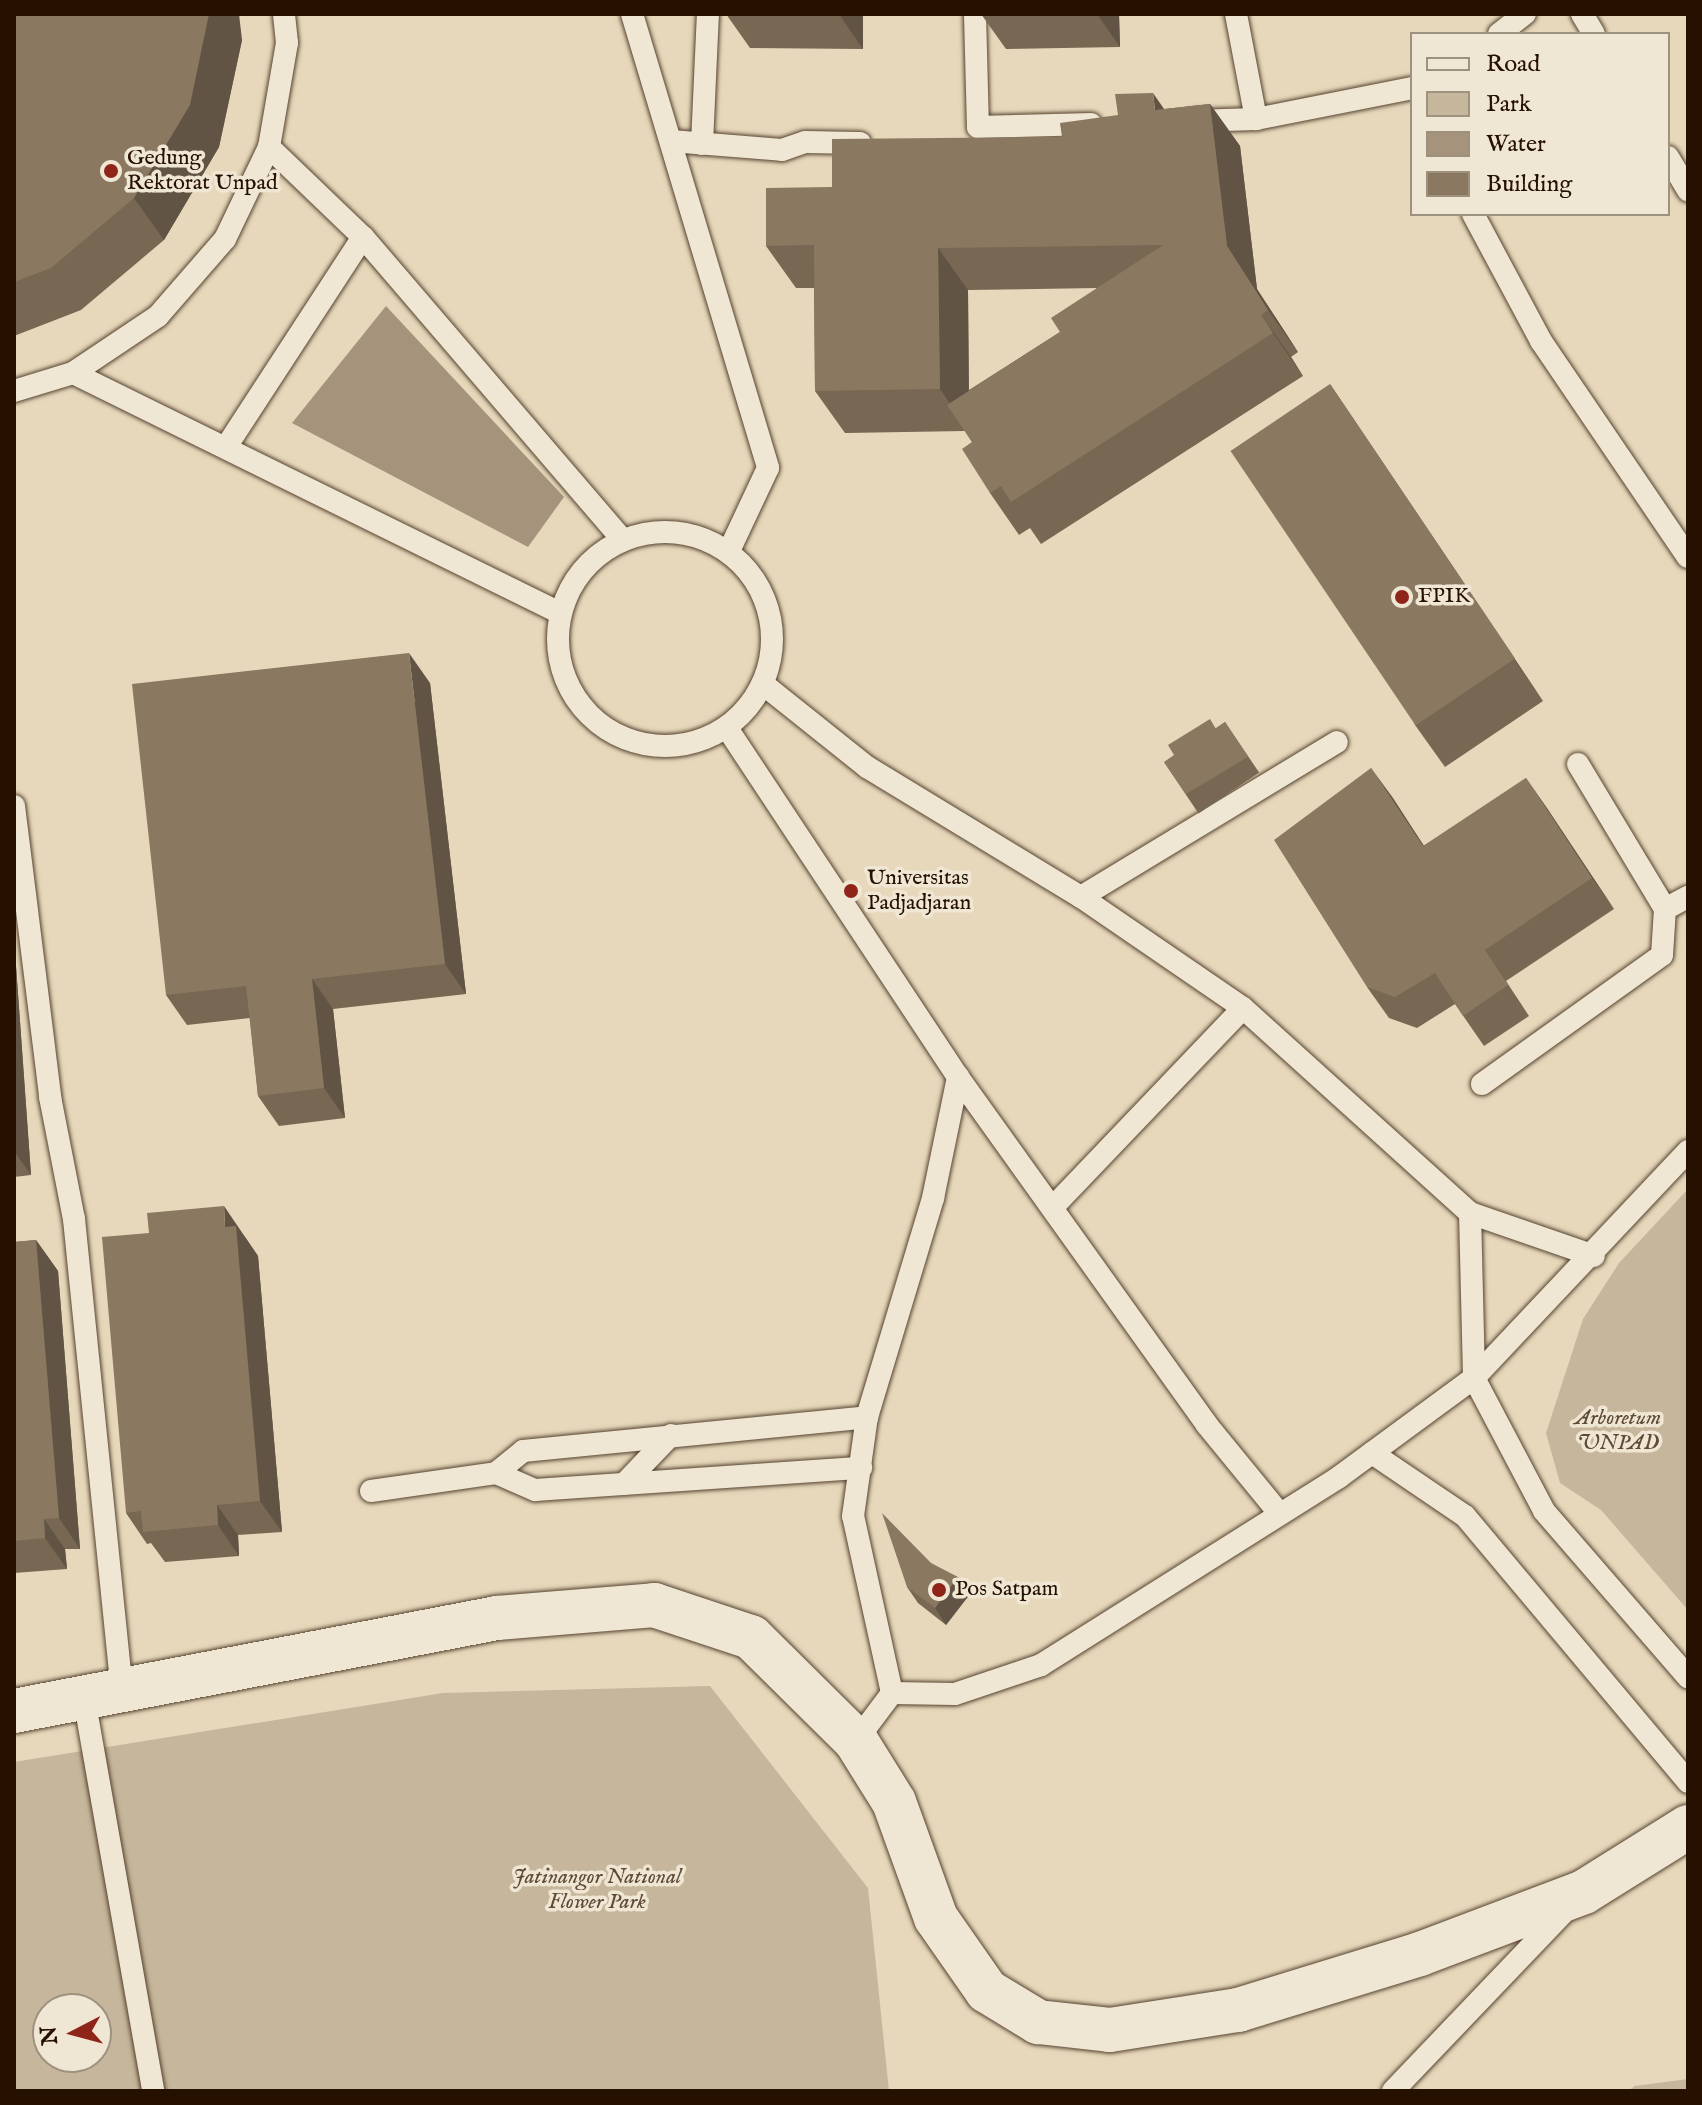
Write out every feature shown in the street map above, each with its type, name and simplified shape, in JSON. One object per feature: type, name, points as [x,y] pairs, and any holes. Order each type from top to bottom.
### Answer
[{"type":"main road","points":[[14,1711],[497,1618],[654,1605],[751,1637],[856,1741],[894,1802],[936,1918],[987,1991],[1038,2022],[1110,2030],[1238,2010],[1420,1954],[1584,1892],[1688,1827]]},
{"type":"lane","points":[[14,391],[73,373],[158,316],[225,239],[269,147],[287,43],[284,14]]},
{"type":"lane","points":[[632,14],[768,468],[729,551]]},
{"type":"lane","points":[[702,144],[708,14]]},
{"type":"lane","points":[[975,14],[978,127],[1117,123]]},
{"type":"lane","points":[[1236,14],[1256,119]]},
{"type":"lane","points":[[1502,32],[1525,14]]},
{"type":"lane","points":[[1582,14],[1593,32]]},
{"type":"lane","points":[[1163,122],[1256,119],[1410,88]]},
{"type":"lane","points":[[671,141],[782,150],[805,142],[879,144]]},
{"type":"lane","points":[[269,147],[363,237],[623,540]]},
{"type":"lane","points":[[1670,160],[1688,190]]},
{"type":"lane","points":[[1474,216],[1541,341],[1688,557]]},
{"type":"lane","points":[[228,444],[363,237]]},
{"type":"lane","points":[[73,373],[228,444],[560,613]]},
{"type":"lane","points":[[683,533],[729,551],[754,578],[770,612],[773,648],[763,684],[727,728],[672,747],[615,734],[573,693],[561,666],[560,613],[584,569],[623,540],[683,533]]},
{"type":"lane","points":[[763,684],[867,767],[1081,897],[1243,1008],[1470,1213],[1594,1256]]},
{"type":"lane","points":[[727,728],[958,1077],[1279,1513]]},
{"type":"lane","points":[[1081,897],[1337,742]]},
{"type":"lane","points":[[1482,1084],[1662,955],[1665,909],[1578,764]]},
{"type":"lane","points":[[14,806],[50,1097],[74,1219],[103,1695],[153,2091]]},
{"type":"lane","points":[[1665,909],[1688,897]]},
{"type":"lane","points":[[1053,1207],[1243,1008]]},
{"type":"lane","points":[[892,1693],[857,1551],[853,1516],[867,1417],[933,1198],[958,1077]]},
{"type":"lane","points":[[892,1693],[955,1694],[1013,1679],[1372,1453],[1474,1378],[1594,1256],[1688,1151]]},
{"type":"lane","points":[[1470,1213],[1474,1378],[1544,1511],[1688,1677]]},
{"type":"lane","points":[[371,1491],[496,1473],[523,1451],[867,1417]]},
{"type":"lane","points":[[624,1484],[671,1435]]},
{"type":"lane","points":[[1372,1453],[1465,1516],[1688,1782]]},
{"type":"lane","points":[[496,1473],[535,1490],[861,1468]]},
{"type":"lane","points":[[856,1741],[892,1693]]},
{"type":"lane","points":[[1393,2091],[1584,1892]]},
{"type":"green space","name":"Arboretum UNPAD","points":[[1688,1189],[1688,1610],[1601,1510],[1560,1483],[1546,1433],[1583,1319],[1619,1263]]},
{"type":"green space","name":"Jatinangor National Flower Park","points":[[710,1686],[868,1888],[889,2091],[14,2091],[14,1762],[443,1693]]},
{"type":"green space","points":[[1688,2079],[1688,2091],[1628,2091],[1635,2086]]},
{"type":"water","points":[[386,306],[564,497],[528,547],[292,423]]},
{"type":"building","name":"Gedung Rektorat Unpad","points":[[14,14],[209,14],[190,105],[134,198],[51,268],[14,282]]},
{"type":"building","points":[[1153,93],[1155,110],[1210,104],[1227,246],[1268,310],[1261,315],[1273,333],[1011,502],[1001,486],[990,493],[962,449],[972,442],[947,405],[1060,332],[1051,318],[1163,245],[938,248],[940,389],[815,391],[814,245],[766,246],[766,188],[832,187],[832,139],[1062,137],[1060,123],[1118,115],[1115,94]]},
{"type":"building","name":"FPIK","points":[[1330,384],[1515,658],[1416,726],[1231,451]]},
{"type":"building","points":[[409,653],[445,964],[312,979],[324,1088],[258,1096],[246,986],[166,995],[132,684]]},
{"type":"building","points":[[1210,719],[1216,729],[1225,722],[1248,757],[1186,794],[1164,762],[1174,755],[1168,745]]},
{"type":"building","points":[[1371,768],[1423,846],[1526,778],[1592,878],[1485,950],[1508,985],[1463,1016],[1435,973],[1395,997],[1367,987],[1274,840]]},
{"type":"building","points":[[224,1206],[225,1227],[236,1226],[260,1501],[217,1505],[218,1525],[143,1532],[141,1511],[126,1513],[102,1237],[149,1233],[147,1213]]},
{"type":"building","points":[[36,1240],[59,1518],[44,1519],[45,1538],[14,1541],[14,1242]]},
{"type":"building","points":[[882,1513],[931,1563],[958,1577],[935,1608],[907,1587]]},
{"type":"place","name":"Gedung Rektorat Unpad","points":[[111,171]]},
{"type":"place","name":"FPIK","points":[[1402,597]]},
{"type":"place","name":"Universitas Padjadjaran","points":[[851,891]]},
{"type":"place","name":"Pos Satpam","points":[[939,1590]]}]
